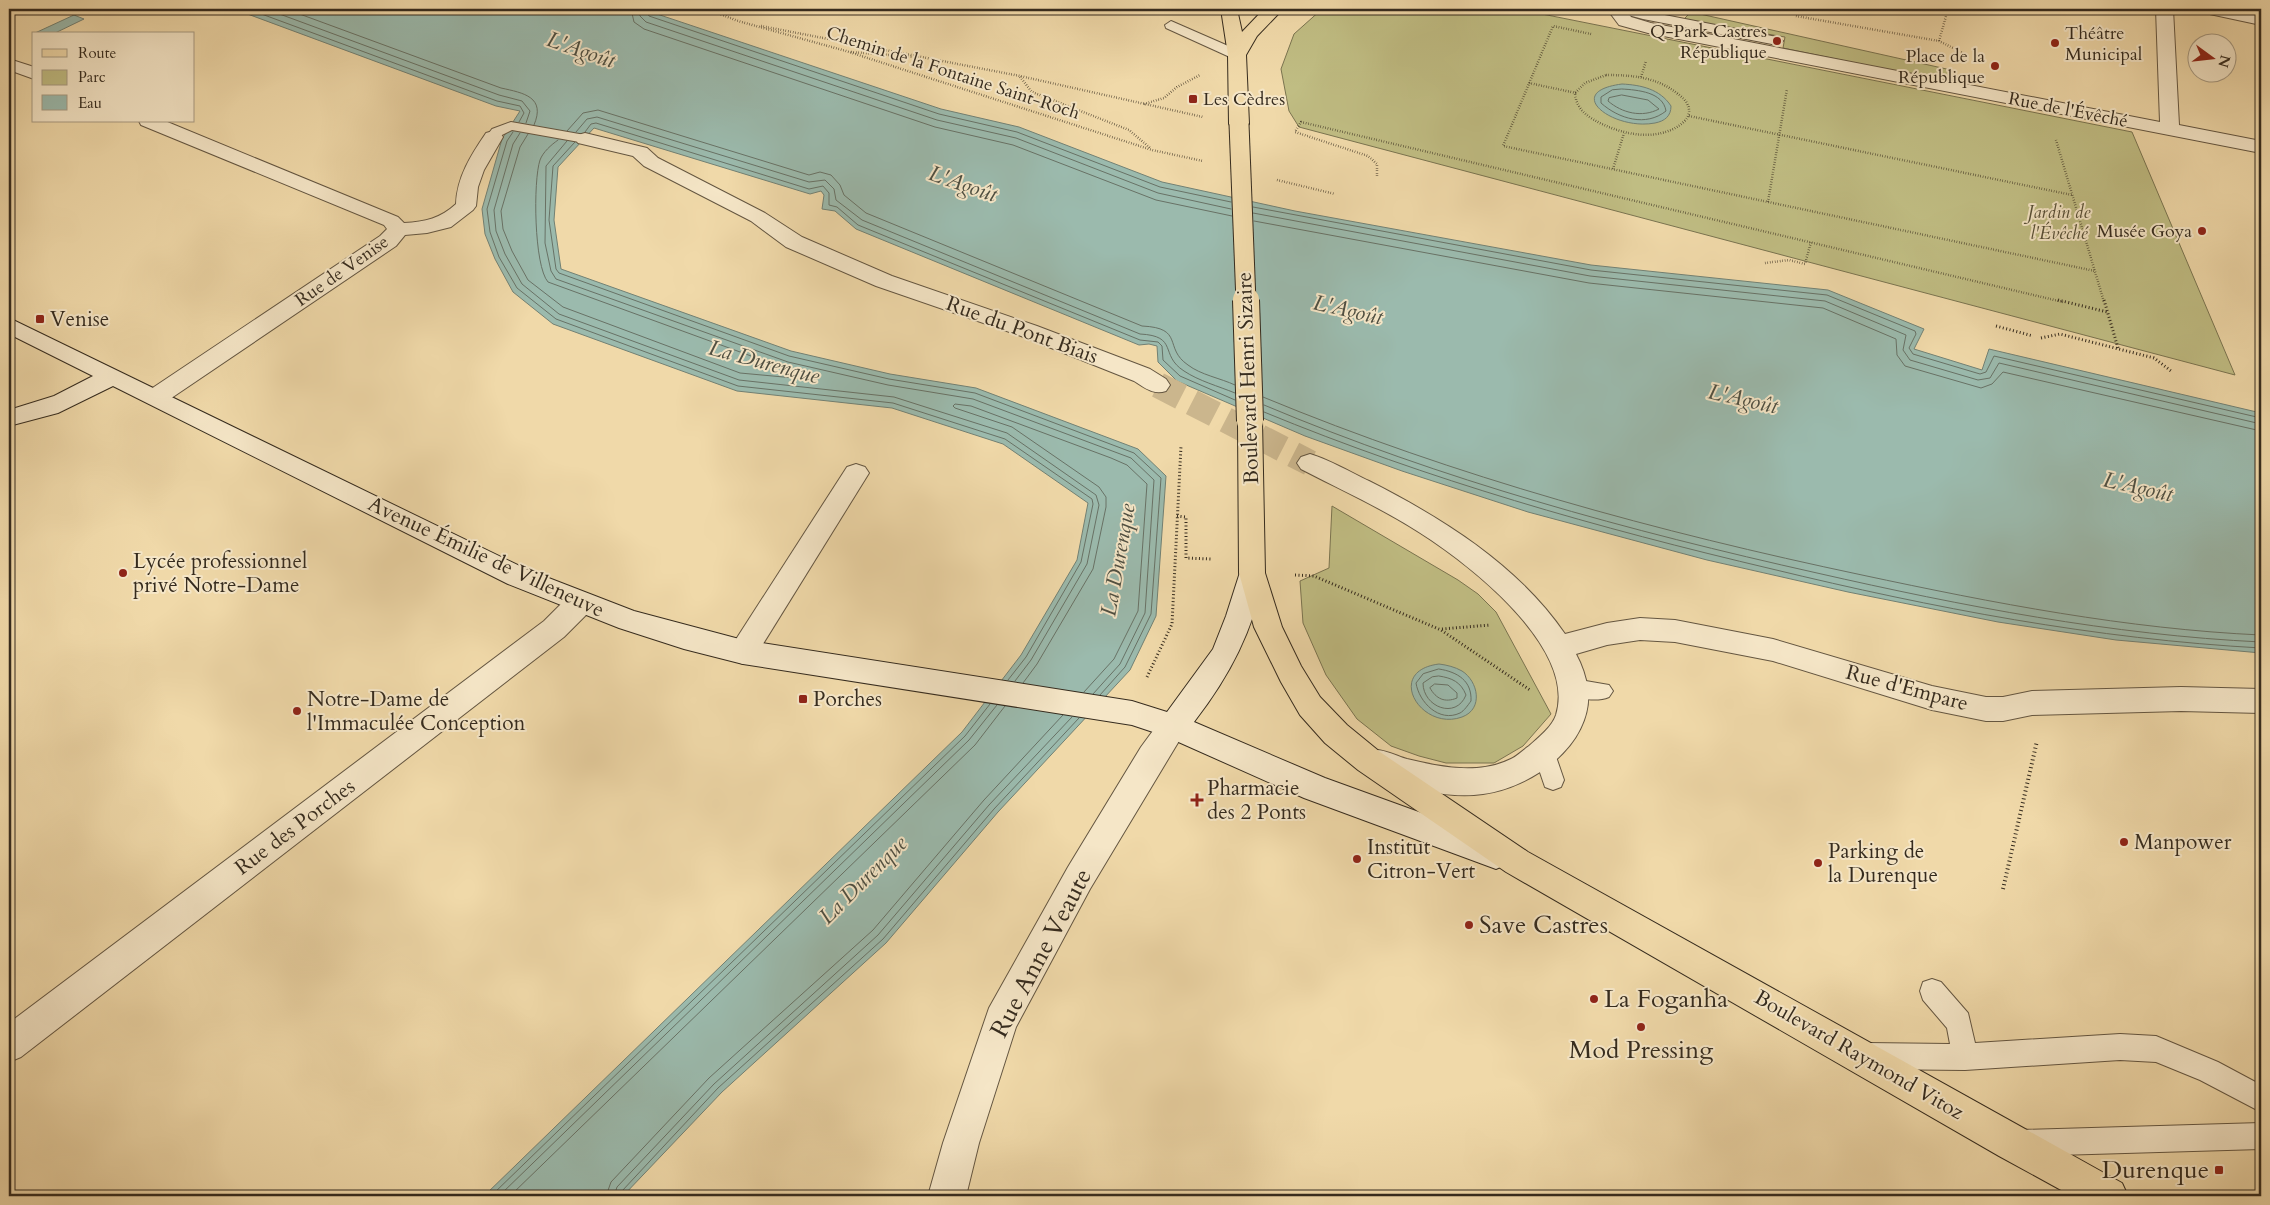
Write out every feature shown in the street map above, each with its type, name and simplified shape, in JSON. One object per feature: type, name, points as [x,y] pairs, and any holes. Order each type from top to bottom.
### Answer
[{"type":"main road","name":"Boulevard Henri Sizaire","points":[[1229,9],[1237,55],[1250,421],[1252,574]]},
{"type":"main road","points":[[1237,55],[1250,33],[1274,9]]},
{"type":"main road","name":"Boulevard Raymond Vitoz","points":[[1252,574],[1268,627],[1291,674],[1310,706],[1336,734],[1369,761],[1517,862],[1862,1056],[2012,1143],[2109,1196]]},
{"type":"street","points":[[2165,9],[2170,130]]},
{"type":"street","points":[[2211,9],[2244,12],[2261,20]]},
{"type":"street","name":"Rue de l'Évêché","points":[[1616,13],[1668,32],[2261,147]]},
{"type":"street","points":[[9,64],[32,73]]},
{"type":"street","name":"Rue de Venise","points":[[150,122],[391,221],[399,229],[388,241],[156,397]]},
{"type":"street","points":[[399,229],[434,226],[454,218],[466,206],[466,188],[476,165],[493,138]]},
{"type":"street","name":"Rue du Pont Biais","points":[[585,139],[640,152],[651,162],[758,217],[794,242],[884,281],[1028,331],[1142,375],[1158,385]]},
{"type":"street","name":"Avenue Émilie de Villeneuve","points":[[9,325],[518,577],[579,604],[625,621],[686,640],[743,652],[1132,713],[1172,726],[1316,788],[1517,862]]},
{"type":"street","points":[[9,418],[53,407],[82,395],[112,376]]},
{"type":"street","points":[[1310,463],[1435,529],[1507,586],[1549,631],[1568,668],[1572,701],[1560,734],[1527,767],[1505,778],[1479,782],[1441,780],[1369,761]]},
{"type":"street","points":[[743,652],[856,473]]},
{"type":"street","name":"Boulevard Henri Sizaire","points":[[1172,726],[1204,686],[1222,658],[1244,608],[1252,574]]},
{"type":"street","name":"Rue des Porches","points":[[9,1045],[546,635],[579,604]]},
{"type":"street","name":"Rue d'Empare","points":[[1559,648],[1607,634],[1640,629],[1675,630],[1773,650],[1932,698],[1986,709],[2003,709],[2032,703],[2108,700],[2261,701]]},
{"type":"street","name":"Rue Anne Veaute","points":[[947,1196],[961,1143],[1001,1020],[1084,870],[1172,726]]},
{"type":"lane","points":[[1616,13],[1653,17],[1777,42]]},
{"type":"lane","points":[[1171,25],[1237,55]]},
{"type":"lane","points":[[493,138],[497,132],[511,126],[585,139]]},
{"type":"lane","points":[[1572,701],[1602,691]]},
{"type":"lane","points":[[1544,752],[1554,780]]},
{"type":"lane","points":[[1932,992],[1959,1022],[1965,1056]]},
{"type":"lane","points":[[1862,1056],[1965,1056],[2120,1047],[2156,1049],[2208,1071],[2261,1099]]},
{"type":"lane","points":[[2012,1143],[2261,1136]]},
{"type":"path","name":"Chemin de la Fontaine Saint-Roch","points":[[707,9],[738,21],[846,51],[1152,150],[1192,158]]},
{"type":"path","points":[[1939,41],[1948,9]]},
{"type":"path","points":[[738,21],[1020,76],[1239,124]]},
{"type":"path","points":[[1553,26],[1503,146],[2095,271]]},
{"type":"path","points":[[846,51],[933,59]]},
{"type":"path","points":[[1144,104],[1164,98],[1177,87],[1237,55]]},
{"type":"path","points":[[1020,76],[1032,92],[1129,130],[1152,150]]},
{"type":"path","points":[[1606,76],[1641,77],[1657,82],[1683,97],[1689,106],[1689,116],[1684,124],[1674,130],[1642,135],[1624,133],[1592,121],[1581,112],[1575,102],[1576,93],[1581,85],[1591,79],[1606,76]]},
{"type":"path","points":[[1529,83],[1576,93]]},
{"type":"path","points":[[1768,202],[1788,83]]},
{"type":"path","points":[[1689,116],[2072,195]]},
{"type":"path","points":[[1376,176],[1377,164],[1368,156],[1295,132],[1301,122],[2107,312]]},
{"type":"path","points":[[1613,169],[1624,133]]},
{"type":"path","points":[[2055,136],[2118,348]]},
{"type":"path","points":[[1289,183],[1335,194]]},
{"type":"path","points":[[1765,262],[1788,260],[1805,264],[1811,242]]},
{"type":"path","points":[[1996,326],[2033,336]]},
{"type":"path","points":[[2041,338],[2060,334],[2118,348],[2154,358],[2171,371]]},
{"type":"path","points":[[1144,683],[1172,624],[1181,446]]},
{"type":"path","points":[[1177,516],[1186,517],[1186,558]]},
{"type":"path","points":[[1252,574],[1314,576],[1441,630],[1541,697],[1572,701]]},
{"type":"path","points":[[2003,889],[2038,738]]},
{"type":"green space","name":"Jardin de l'Évêché","points":[[1322,9],[1517,9],[2132,132],[2235,375],[1299,127],[1289,111],[1281,69],[1294,34]]},
{"type":"green space","points":[[1691,12],[1951,70],[1952,83],[1783,48],[1785,37],[1683,20]]},
{"type":"green space","points":[[1332,506],[1458,580],[1478,594],[1496,612],[1551,714],[1523,746],[1494,763],[1446,763],[1391,746],[1357,719],[1326,675],[1303,623],[1300,581],[1329,568]]},
{"type":"water","points":[[234,9],[642,9],[941,109],[1019,127],[1162,182],[1295,211],[1591,265],[1828,290],[1924,329],[1914,349],[1982,370],[1989,349],[2261,413],[2261,653],[2116,640],[1998,622],[1848,592],[1707,560],[1528,512],[1402,471],[1305,436],[1177,381],[1158,362],[1157,346],[1149,344],[1139,345],[856,229],[835,211],[822,209],[824,195],[821,191],[810,194],[594,128],[558,167],[554,220],[561,269],[791,351],[890,374],[976,388],[1138,449],[1166,476],[1156,616],[1130,670],[998,812],[886,943],[722,1092],[623,1196],[484,1196],[962,732],[1021,655],[1077,560],[1088,503],[1003,444],[892,408],[737,391],[553,324],[513,292],[495,259],[485,234],[482,209],[502,139],[520,111],[496,106]]},
{"type":"water","points":[[74,15],[84,19],[57,32],[37,32]]},
{"type":"water","points":[[1622,84],[1636,85],[1656,92],[1667,100],[1671,106],[1669,115],[1659,122],[1639,124],[1610,116],[1600,110],[1595,102],[1596,95],[1604,88]]},
{"type":"water","points":[[1439,664],[1451,666],[1462,671],[1472,681],[1475,688],[1476,702],[1474,708],[1462,717],[1447,719],[1433,716],[1422,709],[1415,699],[1411,688],[1414,677],[1423,669]]},
{"type":"tunnel","points":[[1158,385],[1310,463]]},
{"type":"place","name":"Q-Park Castres République","points":[[1777,41]]},
{"type":"place","name":"Théâtre Municipal","points":[[2055,43]]},
{"type":"place","name":"Place de la République","points":[[1995,66]]},
{"type":"place","name":"Les Cèdres","points":[[1193,99]]},
{"type":"place","name":"Musée Goya","points":[[2202,231]]},
{"type":"place","name":"Venise","points":[[40,319]]},
{"type":"place","name":"Lycée professionnel privé Notre-Dame","points":[[123,573]]},
{"type":"place","name":"Porches","points":[[803,699]]},
{"type":"place","name":"Notre-Dame de l'Immaculée Conception","points":[[297,711]]},
{"type":"place","name":"Pharmacie des 2 Ponts","points":[[1197,800]]},
{"type":"place","name":"Manpower","points":[[2124,842]]},
{"type":"place","name":"Institut Citron-Vert","points":[[1357,859]]},
{"type":"place","name":"Parking de la Durenque","points":[[1818,863]]},
{"type":"place","name":"Save Castres","points":[[1469,925]]},
{"type":"place","name":"La Foganha","points":[[1594,999]]},
{"type":"place","name":"Mod Pressing","points":[[1641,1027]]},
{"type":"place","name":"Durenque","points":[[2219,1170]]},
{"type":"water label","name":"L'Agoût","points":[[581,50]]},
{"type":"water label","name":"L'Agoût","points":[[963,184]]},
{"type":"water label","name":"L'Agoût","points":[[1348,310]]},
{"type":"water label","name":"La Durenque","points":[[764,362]]},
{"type":"water label","name":"L'Agoût","points":[[1743,399]]},
{"type":"water label","name":"L'Agoût","points":[[2138,487]]},
{"type":"water label","name":"La Durenque","points":[[1118,560]]},
{"type":"water label","name":"La Durenque","points":[[863,880]]}]
